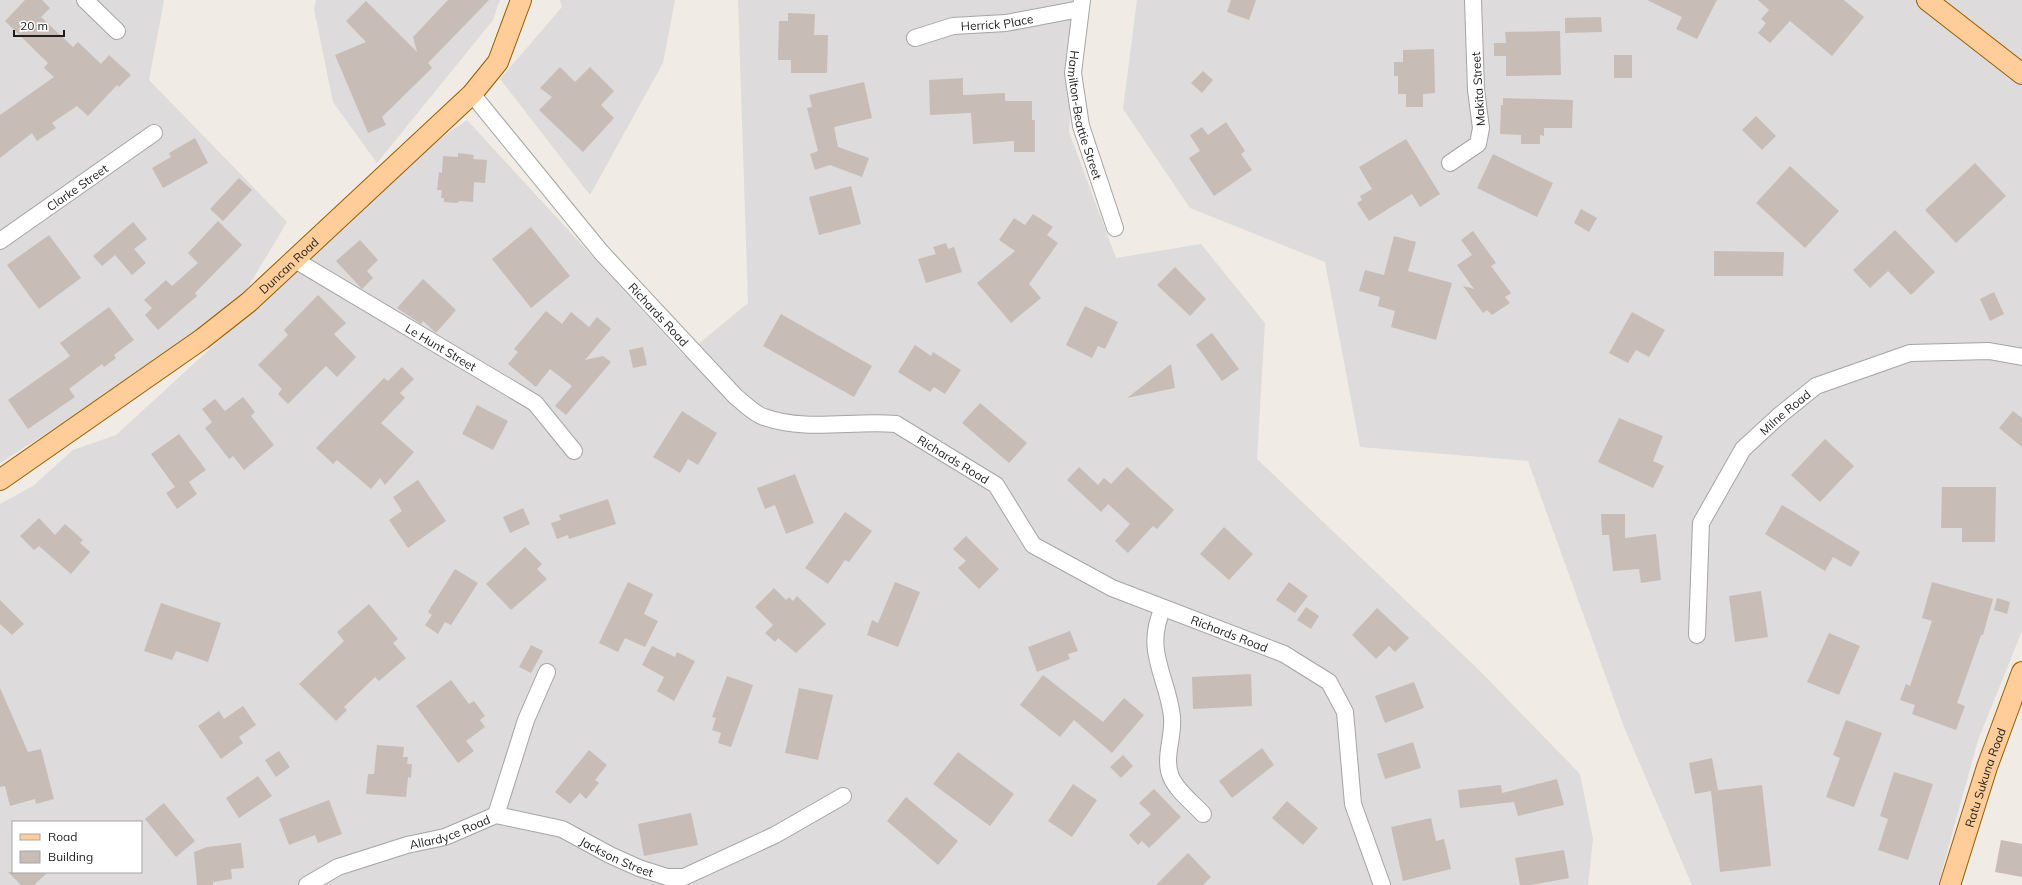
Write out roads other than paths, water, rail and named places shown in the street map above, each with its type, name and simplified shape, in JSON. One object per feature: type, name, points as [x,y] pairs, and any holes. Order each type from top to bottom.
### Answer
[{"type":"main road","name":"Duncan Road","points":[[0,480],[202,339],[249,302],[295,260],[472,94],[498,62],[521,0]]},
{"type":"main road","points":[[1927,0],[2022,74]]},
{"type":"main road","name":"Ratu Sukuna Road","points":[[1950,885],[1987,767],[2022,672]]},
{"type":"street","points":[[85,0],[117,31]]},
{"type":"street","name":"Makita Street","points":[[1450,163],[1478,144],[1481,128],[1476,90],[1473,0]]},
{"type":"street","name":"Herrick Place","points":[[915,38],[953,26],[1006,23],[1081,4]]},
{"type":"street","name":"Hamilton-Beattie Street","points":[[1081,4],[1073,73],[1081,126],[1114,228]]},
{"type":"street","name":"Richards Road","points":[[472,94],[601,252],[742,401],[762,417],[796,424],[896,424],[996,485],[1033,545],[1112,588],[1284,654],[1329,682],[1345,712],[1353,804],[1382,885]]},
{"type":"street","name":"Clarke Street","points":[[0,241],[154,133]]},
{"type":"street","name":"Le Hunt Street","points":[[295,260],[535,403],[574,451]]},
{"type":"street","name":"Milne Road","points":[[1697,635],[1701,523],[1743,449],[1780,415],[1816,386],[1910,353],[1989,351],[2022,357]]},
{"type":"street","points":[[1163,608],[1156,626],[1156,638],[1157,659],[1172,716],[1169,771],[1176,785],[1203,814]]},
{"type":"street","name":"Allardyce Road","points":[[307,885],[338,866],[407,845],[445,837],[496,815],[526,720],[547,672]]},
{"type":"street","name":"Jackson Street","points":[[496,815],[562,829],[610,855],[639,868],[667,877],[684,877],[775,836],[843,796]]}]
